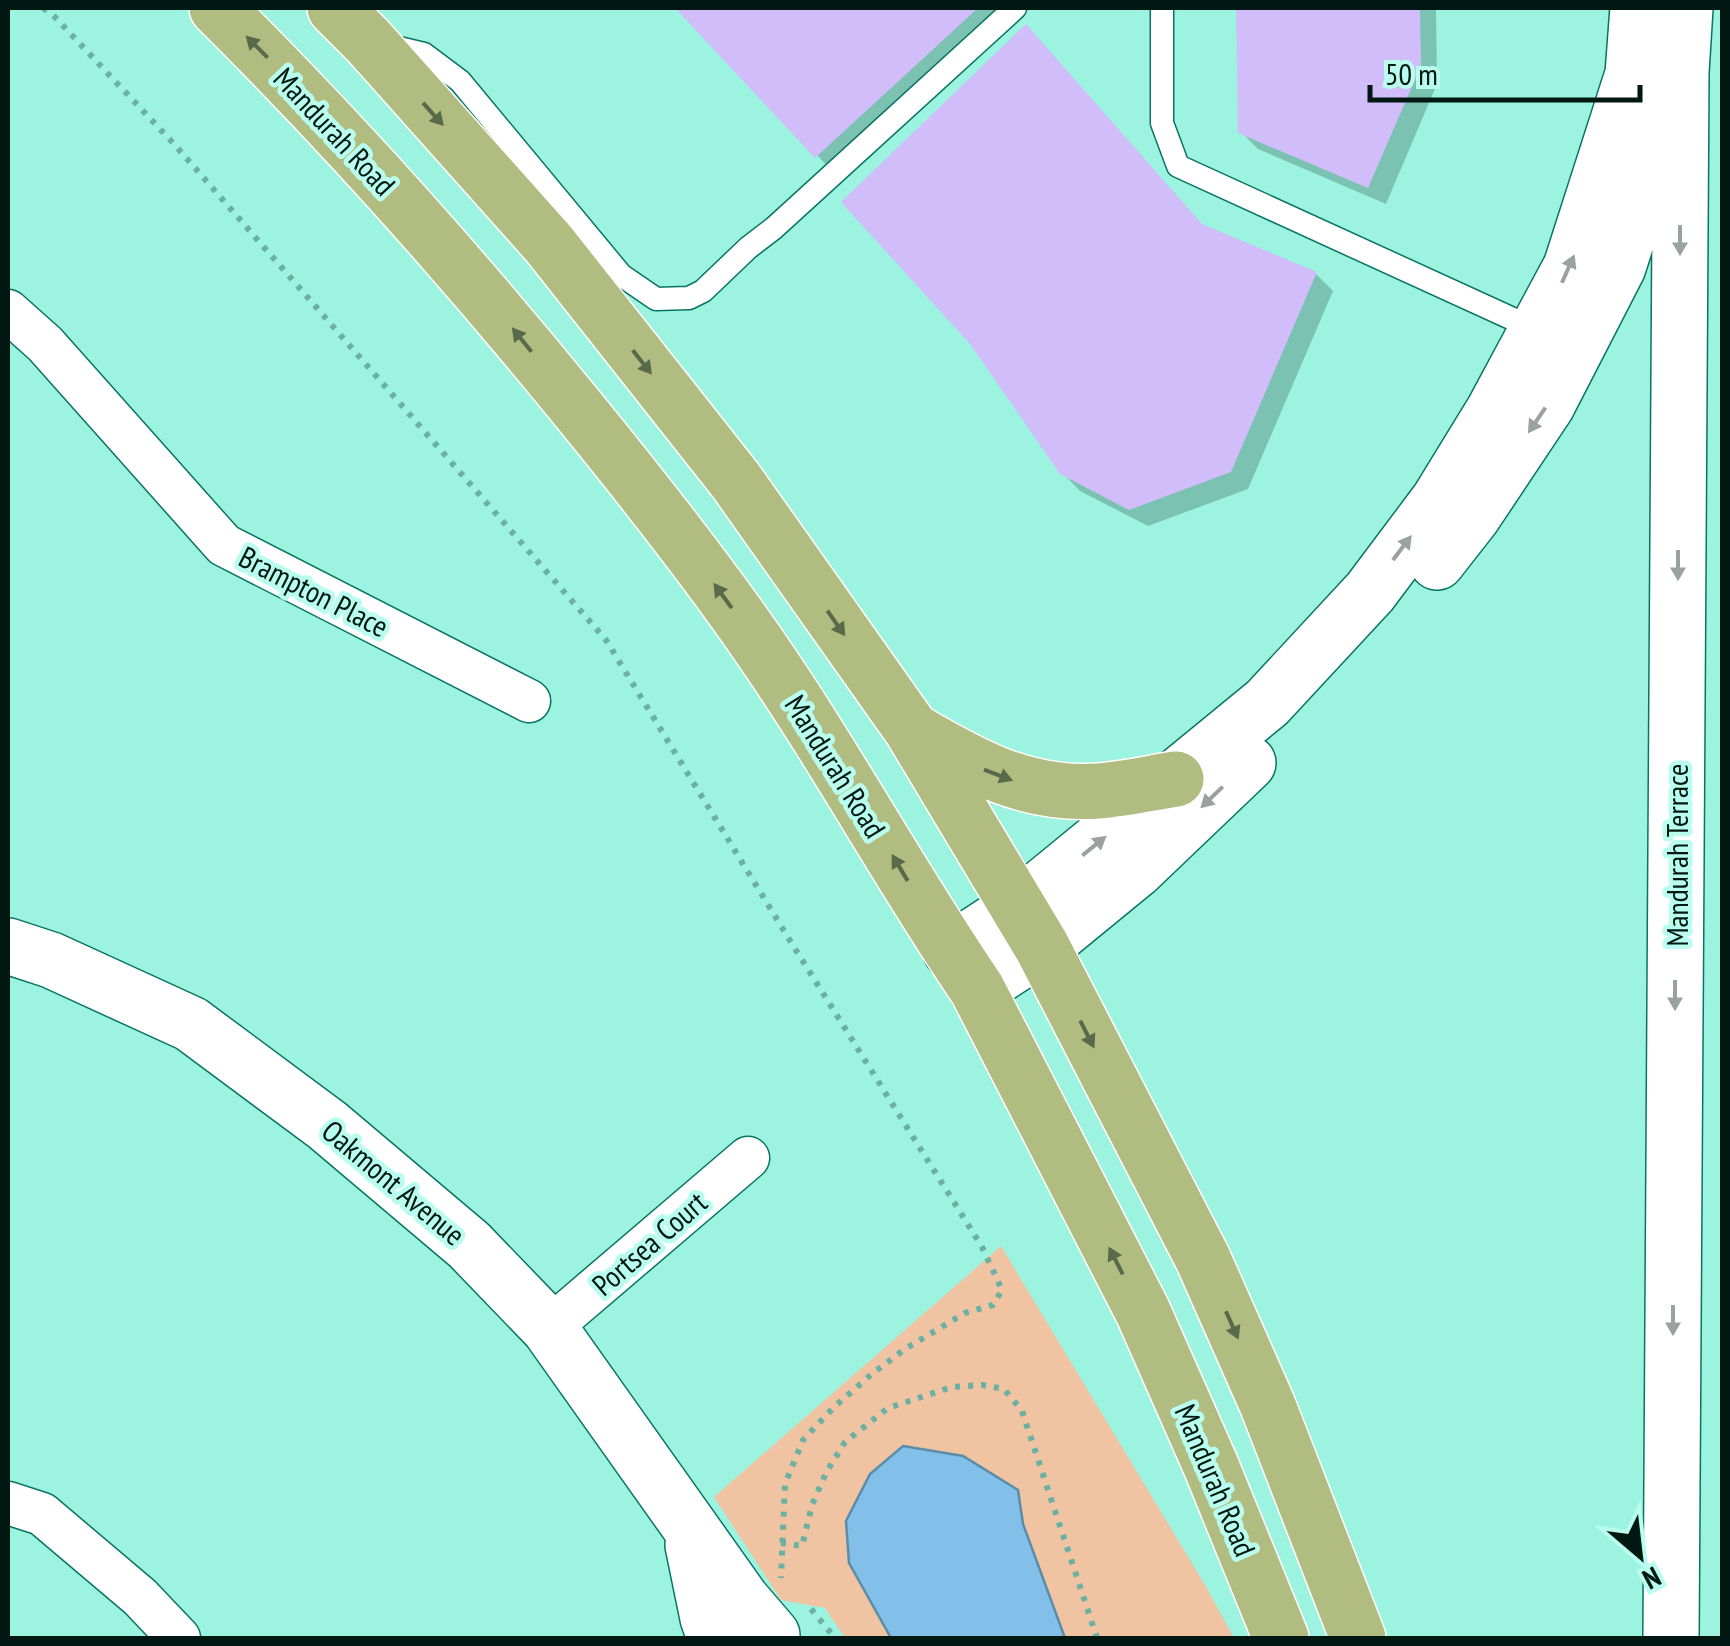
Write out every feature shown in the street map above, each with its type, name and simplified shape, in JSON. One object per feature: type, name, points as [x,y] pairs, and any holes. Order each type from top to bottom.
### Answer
[{"type":"highway","name":"Mandurah Road","points":[[217,8],[295,86],[494,306],[656,504],[768,659],[964,970],[1142,1312],[1211,1466],[1281,1638]]},
{"type":"highway","points":[[351,24],[550,244],[736,481],[912,730],[1030,927],[1203,1259],[1268,1406],[1358,1638]]},
{"type":"highway","points":[[912,730],[999,777],[1030,786],[1098,791],[1176,779]]},
{"type":"main road","name":"Mandurah Terrace","points":[[964,970],[1030,927],[1136,870],[1312,704],[1394,618],[1474,516],[1547,404],[1571,267],[1633,74],[1638,8]]},
{"type":"main road","name":"Mandurah Terrace","points":[[1671,1638],[1681,72],[1685,8]]},
{"type":"main road","name":"Mandurah Terrace","points":[[1030,927],[1176,779],[1266,703],[1370,592],[1438,500],[1493,412],[1618,267],[1681,72]]},
{"type":"main road","name":"Oakmont Avenue","points":[[8,946],[52,960],[190,1024],[326,1125],[468,1245],[549,1328],[742,1600],[771,1625]]},
{"type":"main road","name":"Oakmont Avenue","points":[[690,1527],[715,1638]]},
{"type":"street","name":"Brampton Place","points":[[8,311],[45,344],[224,545],[529,701]]},
{"type":"street","name":"Portsea Court","points":[[549,1328],[748,1158]]},
{"type":"street","points":[[8,1502],[42,1514],[140,1596],[179,1638]]},
{"type":"lane","points":[[351,24],[424,54],[460,80],[622,275],[656,299],[689,298],[703,290],[1016,8]]},
{"type":"lane","points":[[1162,8],[1162,123],[1178,166],[1556,341]]},
{"type":"path","points":[[43,8],[174,145],[606,640],[982,1247],[1002,1290],[993,1304],[965,1312],[905,1348],[833,1408],[803,1440],[785,1484],[771,1625]]},
{"type":"path","points":[[781,1543],[802,1546],[812,1505],[845,1442],[888,1408],[952,1387],[982,1385],[1004,1389],[1022,1411],[1097,1638]]},
{"type":"shaded area","points":[[1001,1246],[1234,1638],[845,1638],[825,1608],[781,1600],[714,1497]]},
{"type":"water","points":[[903,1446],[963,1456],[1018,1490],[1023,1524],[1065,1638],[891,1638],[849,1563],[846,1521],[870,1474]]},
{"type":"building","points":[[675,8],[978,8],[815,158]]},
{"type":"building","points":[[1236,8],[1420,8],[1421,66],[1368,188],[1238,133]]},
{"type":"building","points":[[1026,24],[1202,224],[1317,272],[1231,472],[1129,510],[1060,474],[970,344],[841,202]]}]
